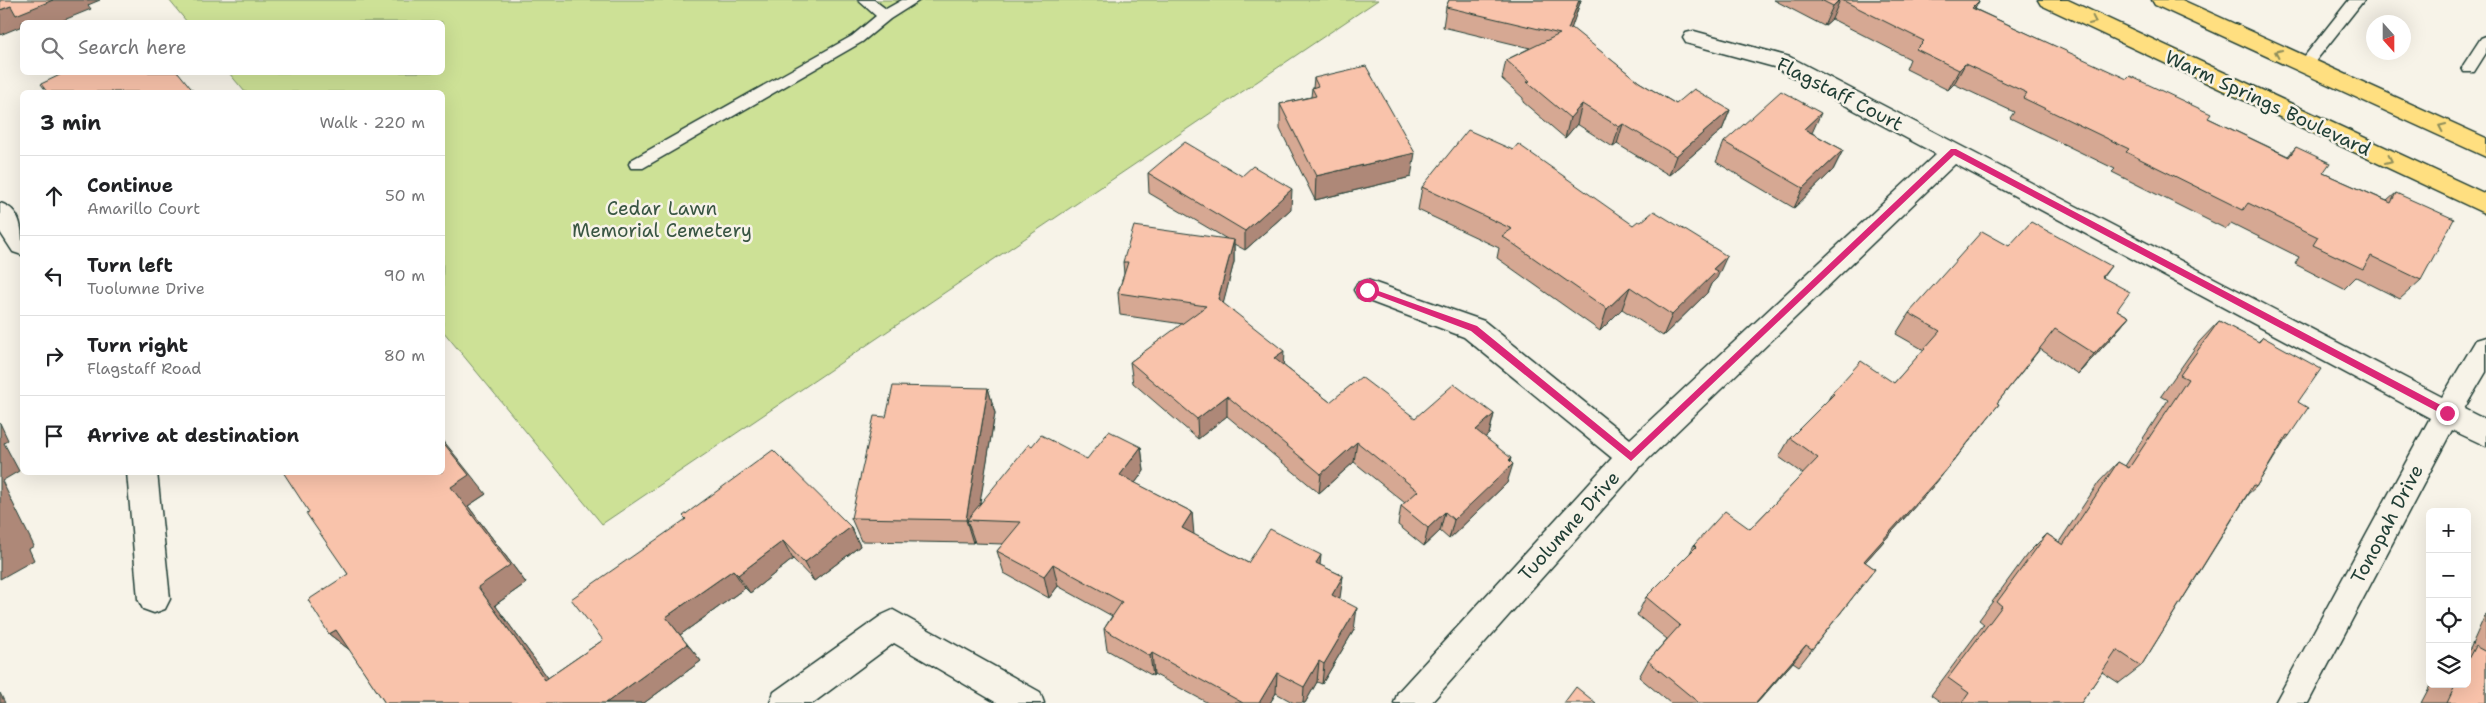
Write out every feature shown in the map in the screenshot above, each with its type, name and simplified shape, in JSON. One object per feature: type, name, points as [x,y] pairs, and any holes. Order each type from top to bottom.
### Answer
[{"type":"main road","name":"Warm Springs Boulevard","points":[[2049,0],[2486,205]]},
{"type":"main road","points":[[2163,0],[2486,148]]},
{"type":"street","name":"Flagstaff Court","points":[[1694,38],[1782,62],[1954,151],[2486,434]]},
{"type":"street","name":"Tuolumne Drive","points":[[1410,703],[1631,457],[1954,151]]},
{"type":"street","points":[[0,212],[20,243]]},
{"type":"street","points":[[1367,290],[1474,329],[1631,457]]},
{"type":"street","name":"Tonopah Drive","points":[[2291,703],[2447,413],[2486,348]]},
{"type":"street","points":[[142,475],[154,599]]},
{"type":"street","points":[[786,703],[893,625],[1028,703]]},
{"type":"lane","points":[[864,0],[885,16]]},
{"type":"lane","points":[[637,164],[857,39],[885,16],[913,0]]},
{"type":"lane","points":[[2305,65],[2351,1]]},
{"type":"lane","points":[[2468,68],[2486,41]]},
{"type":"green space","name":"Cedar Lawn Memorial Cemetery","points":[[169,0],[1378,0],[602,524],[445,333],[445,90],[243,90],[231,75],[445,75],[445,20],[185,20]]},
{"type":"building","points":[[0,0],[53,0],[16,15],[11,6],[0,10]]},
{"type":"building","points":[[1449,0],[1579,0],[1568,29],[1572,28],[1639,82],[1676,104],[1694,89],[1730,110],[1676,156],[1623,124],[1619,127],[1582,104],[1570,118],[1527,82],[1530,81],[1506,60],[1560,34],[1446,7]]},
{"type":"building","points":[[1821,0],[1839,0],[1833,6]]},
{"type":"building","points":[[1842,0],[1978,0],[1972,8],[2127,79],[2130,76],[2211,114],[2208,118],[2289,157],[2296,147],[2330,163],[2323,173],[2391,203],[2396,193],[2454,219],[2421,280],[2371,256],[2363,269],[2313,245],[2318,237],[2248,203],[2243,210],[2126,152],[2129,149],[2023,98],[2027,93],[1965,64],[1959,70],[1916,49],[1924,41]]},
{"type":"building","points":[[1366,66],[1415,153],[1316,176],[1280,104],[1316,96],[1312,88],[1318,86],[1314,78]]},
{"type":"building","points":[[60,75],[180,75],[192,90],[46,90],[41,84]]},
{"type":"building","points":[[1781,91],[1821,113],[1804,129],[1843,150],[1803,188],[1724,142]]},
{"type":"building","points":[[1468,130],[1513,150],[1518,144],[1633,225],[1638,221],[1641,222],[1654,211],[1727,256],[1713,269],[1717,271],[1672,315],[1630,287],[1607,309],[1502,236],[1512,229],[1422,187]]},
{"type":"building","points":[[1185,142],[1242,176],[1253,166],[1292,189],[1245,231],[1148,173]]},
{"type":"building","points":[[2031,222],[2111,266],[2102,277],[2130,292],[2117,310],[2129,317],[2094,354],[2055,329],[1997,403],[1999,404],[1950,465],[1864,561],[1875,569],[1812,649],[1806,645],[1756,703],[1699,703],[1648,661],[1680,625],[1646,597],[1696,547],[1694,545],[1725,511],[1750,529],[1818,458],[1790,438],[1834,394],[1832,393],[1861,361],[1894,383],[1940,331],[1909,313],[1982,231],[2009,246]]},
{"type":"building","points":[[1134,226],[1234,240],[1218,299],[1284,351],[1274,358],[1330,402],[1361,377],[1415,418],[1454,384],[1494,414],[1476,430],[1511,458],[1509,460],[1513,464],[1454,520],[1445,512],[1428,528],[1401,506],[1418,491],[1357,442],[1321,474],[1227,396],[1197,419],[1130,362],[1206,306],[1118,293],[1128,262],[1123,262]]},
{"type":"building","points":[[2219,321],[2259,342],[2263,337],[2321,369],[2298,402],[2308,408],[2289,436],[2287,435],[2256,487],[2253,485],[2141,666],[2117,650],[2081,703],[1962,703],[1969,693],[1948,678],[2002,606],[1997,602],[2047,534],[2063,545],[2118,462],[2129,468],[2188,379],[2180,375]]},
{"type":"building","points":[[893,386],[988,388],[966,520],[851,518],[874,416],[886,417]]},
{"type":"building","points":[[1109,431],[1141,447],[1120,475],[1192,512],[1182,528],[1248,563],[1270,529],[1321,555],[1316,563],[1343,576],[1332,595],[1357,608],[1324,664],[1319,661],[1304,687],[1277,673],[1259,703],[1243,703],[1152,653],[1150,656],[1104,629],[1122,602],[1053,564],[1044,576],[997,551],[1021,522],[967,520],[1029,444],[1032,446],[1041,435],[1087,459]]},
{"type":"building","points":[[445,445],[469,475],[451,487],[510,565],[478,587],[545,680],[603,640],[571,599],[686,519],[683,516],[773,450],[851,527],[804,563],[783,541],[738,575],[733,570],[666,617],[687,644],[606,703],[385,703],[336,630],[329,634],[308,600],[348,574],[306,513],[309,512],[285,475],[445,475]]},
{"type":"building","points":[[2475,646],[2486,652],[2486,703],[2447,703],[2454,688],[2471,688],[2471,654]]},
{"type":"building","points":[[1576,687],[1596,703],[1564,703]]},
{"type":"route","points":[[1367,290],[1474,329],[1631,457],[1954,151],[2447,413]]}]
